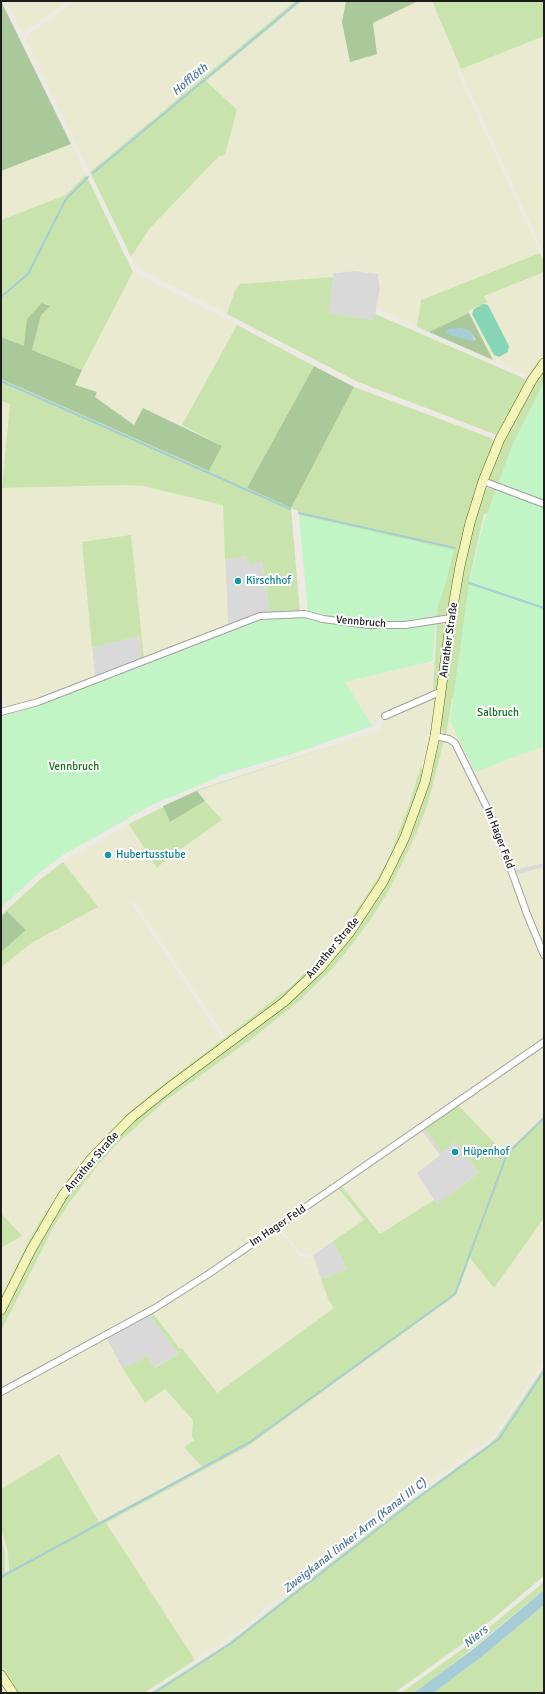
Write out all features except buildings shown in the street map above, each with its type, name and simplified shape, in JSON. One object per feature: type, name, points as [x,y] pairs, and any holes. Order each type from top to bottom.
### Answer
[{"type":"main road","name":"Anrather Straße","points":[[1,1310],[31,1250],[63,1195],[91,1160],[131,1118],[159,1095],[284,1002],[320,968],[350,932],[383,882],[405,837],[425,782],[435,736],[460,566],[470,523],[483,481],[500,439],[532,380],[544,363]]},
{"type":"main road","points":[[1,1675],[13,1693]]},
{"type":"street","points":[[483,481],[544,504]]},
{"type":"street","name":"Vennbruch","points":[[1,712],[38,702],[260,616],[306,614],[323,619],[368,625],[405,625],[452,618]]},
{"type":"street","points":[[385,716],[442,692]]},
{"type":"street","name":"Im Hager Feld","points":[[435,736],[455,742],[494,820],[527,914],[544,955]]},
{"type":"street","name":"Im Hager Feld","points":[[1,1392],[155,1308],[210,1273],[544,1042]]},
{"type":"shaded area","points":[[355,271],[378,274],[380,289],[374,320],[327,313],[333,273]]},
{"type":"shaded area","name":"Kirschhof","points":[[246,556],[262,561],[270,613],[228,626],[225,560]]},
{"type":"shaded area","points":[[139,636],[141,656],[138,661],[95,677],[92,648]]},
{"type":"shaded area","points":[[544,863],[544,867],[515,875],[514,870]]},
{"type":"shaded area","points":[[424,1128],[455,1142],[479,1173],[436,1205],[416,1173],[440,1155],[419,1131]]},
{"type":"shaded area","points":[[333,1241],[347,1269],[321,1279],[313,1255]]},
{"type":"shaded area","points":[[146,1315],[150,1316],[179,1354],[153,1368],[147,1356],[123,1369],[106,1338]]},
{"type":"green space","points":[[1,1],[71,144],[1,171],[2,77]]},
{"type":"green space","points":[[7,1],[66,1],[23,34]]},
{"type":"green space","points":[[74,1],[295,1],[90,172],[25,38]]},
{"type":"green space","points":[[295,1],[302,1],[206,81],[237,110],[225,155],[219,156],[150,228],[131,257],[90,172]]},
{"type":"green space","points":[[302,1],[346,1],[342,22],[373,23],[418,1],[432,1],[461,68],[544,36],[544,253],[460,69],[457,71],[540,253],[421,300],[417,327],[376,308],[380,289],[378,274],[355,271],[333,273],[333,277],[240,284],[235,290],[227,314],[136,267],[131,257],[150,228],[219,156],[225,154],[206,81]]},
{"type":"green space","points":[[346,1],[418,1],[373,23],[377,54],[350,62],[342,22]]},
{"type":"green space","points":[[432,1],[544,1],[544,36],[461,69]]},
{"type":"green space","points":[[71,144],[86,175],[66,195],[1,220],[1,171]]},
{"type":"green space","points":[[86,175],[133,272],[82,370],[32,350],[41,315],[49,305],[42,303],[24,347],[1,337],[1,220],[66,195]]},
{"type":"green space","points":[[540,253],[544,262],[544,272],[484,296],[487,302],[468,311],[469,313],[429,332],[417,327],[421,300]]},
{"type":"green space","points":[[133,272],[237,325],[182,425],[143,409],[134,425],[95,397],[97,393],[74,385]]},
{"type":"green space","points":[[544,272],[544,354],[529,376],[493,360],[468,311],[486,302],[484,296]]},
{"type":"green space","points":[[333,277],[328,313],[373,320],[375,314],[521,377],[527,382],[497,435],[358,382],[227,314],[235,290],[240,284]]},
{"type":"green space","points":[[42,303],[50,306],[41,315],[32,350],[82,370],[75,385],[97,392],[95,397],[134,425],[143,408],[222,446],[209,471],[1,379],[1,337],[24,346],[27,319]]},
{"type":"green space","points":[[483,304],[488,305],[509,346],[508,352],[499,357],[494,355],[472,314],[474,309]]},
{"type":"green space","points":[[469,313],[493,360],[429,332]],"holes":[[[460,328],[470,331],[476,340],[460,337]]]},
{"type":"green space","points":[[237,325],[314,366],[247,488],[291,508],[300,613],[270,613],[262,561],[250,565],[246,556],[225,560],[223,505],[143,486],[125,485],[2,488],[10,404],[1,401],[1,379],[209,471],[222,446],[182,425]]},
{"type":"green space","points":[[314,366],[354,387],[291,508],[247,488]]},
{"type":"green space","points":[[541,372],[544,373],[544,502],[489,483],[488,478],[506,434]]},
{"type":"green space","name":"Salbruch","points":[[544,382],[544,746],[475,772],[450,721],[469,584],[483,525],[513,443]]},
{"type":"green space","points":[[354,387],[491,438],[495,442],[446,615],[405,623],[298,514],[298,511],[291,508]]},
{"type":"green space","points":[[1,401],[10,403],[2,488],[125,485],[143,486],[223,505],[228,626],[144,659],[131,535],[82,543],[95,677],[44,697],[7,707],[1,686]]},
{"type":"green space","points":[[486,488],[494,489],[544,505],[484,514],[469,581],[544,606],[530,679],[452,698],[446,736],[440,728],[457,598],[472,528]]},
{"type":"green space","name":"Vennbruch","points":[[299,515],[454,550],[436,616],[433,661],[345,682],[373,726],[295,753],[225,774],[152,805],[63,855],[39,873],[1,908],[1,715],[45,702],[257,619],[308,612]]},
{"type":"green space","points":[[131,535],[144,659],[138,661],[141,656],[139,636],[92,648],[82,542]]},
{"type":"green space","points":[[437,622],[446,626],[439,687],[433,691]]},
{"type":"green space","points":[[434,662],[433,691],[381,716],[374,726],[345,682]]},
{"type":"green space","points":[[530,679],[544,721],[544,863],[514,870],[496,817],[457,742],[446,736],[451,698]]},
{"type":"green space","points":[[431,698],[434,700],[433,715],[421,766],[400,831],[376,881],[347,925],[314,963],[274,1000],[226,1037],[134,901],[131,903],[223,1040],[132,1110],[87,1157],[55,1198],[41,1220],[28,1242],[1,1297],[1,1248],[22,1236],[1,1213],[1,967],[33,942],[98,907],[63,862],[129,824],[157,868],[168,858],[222,820],[197,791],[379,730],[383,721]]},
{"type":"green space","points":[[362,736],[197,791],[170,822],[205,801],[222,820],[168,858],[157,868],[129,824],[197,790]]},
{"type":"green space","points":[[444,740],[451,743],[454,747],[491,819],[544,961],[544,1039],[149,1309],[1,1389],[1,1331],[37,1258],[67,1206],[97,1166],[141,1121],[187,1085],[280,1017],[334,967],[373,916],[389,890],[417,832],[428,803]]},
{"type":"green space","points":[[444,740],[428,803],[417,832],[389,890],[373,916],[354,942],[334,967],[299,1001],[258,1034],[165,1101],[119,1142],[97,1166],[67,1206],[53,1228],[1,1331],[1,1316],[27,1263],[67,1197],[89,1167],[141,1114],[287,1003],[383,888],[437,744]]},
{"type":"green space","points":[[421,766],[424,772],[405,830],[378,884],[350,927],[307,976],[283,999],[89,1158],[1,1303],[1,1297],[28,1242],[41,1220],[70,1177],[109,1132],[156,1090],[295,983],[347,925],[376,881],[389,857],[409,805]]},
{"type":"green space","points":[[197,791],[205,801],[170,822],[163,806]]},
{"type":"green space","points":[[63,862],[98,907],[33,942],[1,967],[1,952],[26,930],[7,911],[1,917],[1,915],[42,878]]},
{"type":"green space","points":[[544,867],[544,949],[515,875]]},
{"type":"green space","points":[[7,911],[26,930],[1,952],[1,917]]},
{"type":"green space","points":[[544,1044],[544,1116],[505,1154],[457,1104]]},
{"type":"green space","points":[[457,1104],[505,1154],[544,1116],[544,1218],[494,1288],[470,1258],[456,1295],[248,1446],[106,1523],[195,1660],[144,1693],[17,1693],[1,1668],[1,1540],[5,1551],[5,1572],[9,1571],[8,1551],[1,1529],[1,1489],[59,1454],[99,1522],[202,1467],[184,1447],[194,1440],[192,1436],[193,1420],[165,1389],[145,1403],[123,1369],[147,1356],[154,1368],[179,1354],[150,1316],[146,1315],[152,1312],[180,1349],[182,1348],[217,1393],[334,1308],[329,1301],[321,1279],[347,1269],[333,1241],[364,1220],[340,1190],[335,1189],[341,1185],[380,1234],[434,1200],[437,1204],[479,1173],[455,1142],[442,1152],[424,1128]]},
{"type":"green space","points":[[419,1131],[422,1131],[440,1155],[417,1173],[434,1200],[380,1234],[341,1185]]},
{"type":"green space","points":[[335,1189],[340,1189],[364,1220],[313,1255],[301,1253],[280,1227]]},
{"type":"green space","points":[[1,1213],[22,1236],[1,1248]]},
{"type":"green space","points":[[544,1218],[544,1361],[493,1436],[402,1502],[225,1641],[195,1660],[106,1523],[248,1446],[470,1257],[494,1288]]},
{"type":"green space","points":[[277,1229],[300,1256],[314,1259],[329,1301],[335,1308],[216,1393],[183,1349],[180,1350],[152,1312]]},
{"type":"green space","points":[[106,1338],[123,1369],[146,1403],[165,1389],[193,1420],[192,1436],[202,1467],[99,1522],[59,1454],[1,1489],[1,1394]]},
{"type":"green space","points":[[544,1367],[544,1576],[465,1642],[394,1693],[150,1693],[227,1644],[405,1505],[489,1444],[496,1438]]},
{"type":"green space","points":[[1,1529],[8,1551],[9,1571],[5,1573],[5,1551],[1,1540]]},
{"type":"green space","points":[[544,1582],[544,1590],[442,1673],[414,1693],[401,1693],[468,1645]]},
{"type":"green space","points":[[544,1605],[544,1693],[433,1693],[479,1659]]},
{"type":"water","points":[[460,328],[471,331],[475,342],[452,336],[446,332],[449,329]]},
{"type":"water","points":[[544,1590],[544,1605],[479,1659],[433,1693],[414,1693],[472,1650]]},
{"type":"waterway","name":"Hofflöth","points":[[93,173],[299,1]]},
{"type":"waterway","name":"Hofflöth","points":[[1,297],[28,274],[66,199],[88,177]]},
{"type":"waterway","points":[[1,381],[290,509]]},
{"type":"waterway","points":[[299,513],[455,548]]},
{"type":"waterway","points":[[469,583],[544,608]]},
{"type":"waterway","points":[[1,1577],[250,1442],[455,1294],[507,1154],[544,1118]]},
{"type":"waterway","name":"Zweigkanal linker Arm (Kanal III C)","points":[[154,1693],[230,1644],[411,1503],[499,1439],[544,1371]]},
{"type":"place","name":"Kirschhof","points":[[238,581]]},
{"type":"place","name":"Hubertusstube","points":[[108,855]]},
{"type":"place","name":"Hüpenhof","points":[[455,1152]]},
{"type":"water label","name":"Niers","points":[[476,1637]]}]
